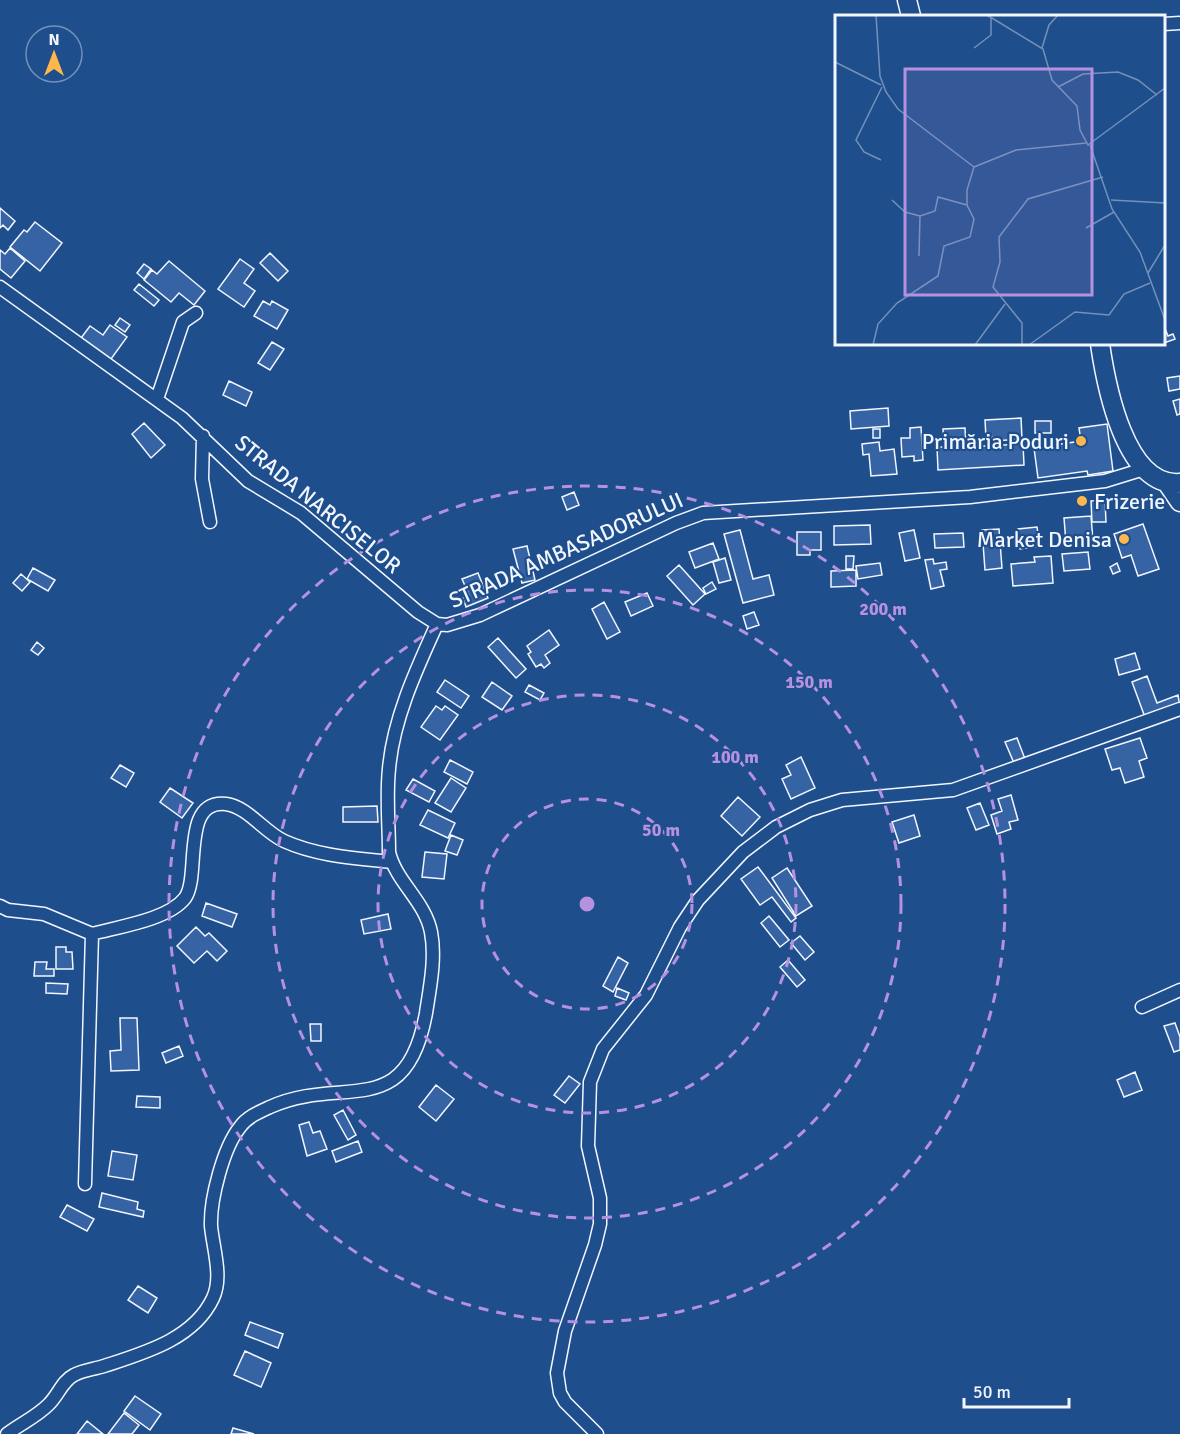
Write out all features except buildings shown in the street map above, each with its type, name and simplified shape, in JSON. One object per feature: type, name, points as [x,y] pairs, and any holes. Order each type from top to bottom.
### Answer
[{"type":"main road","points":[[907,0],[911,15]]},
{"type":"main road","points":[[1100,345],[1107,384],[1130,447],[1151,476],[1174,483],[1180,502]]},
{"type":"street","points":[[1165,24],[1180,23]]},
{"type":"street","name":"STRADA NARCISELOR","points":[[0,287],[157,399],[203,436],[248,481],[302,513],[359,564],[437,624]]},
{"type":"street","points":[[157,399],[183,322],[196,313]]},
{"type":"street","points":[[203,436],[202,479],[210,522]]},
{"type":"street","name":"STRADA AMBASADORULUI","points":[[391,862],[388,793],[392,749],[414,680],[437,624],[455,624],[480,615],[676,523],[703,513],[970,497],[1104,482],[1144,469]]},
{"type":"street","points":[[597,1434],[565,1402],[560,1393],[556,1373],[562,1339],[595,1245],[600,1224],[600,1198],[588,1146],[590,1082],[603,1049],[646,995],[694,906],[743,852],[776,827],[810,810],[842,800],[953,790],[1180,709]]},
{"type":"street","points":[[0,906],[8,910],[52,917],[92,934],[147,920],[180,904],[191,886],[195,830],[207,809],[218,804],[238,808],[267,832],[296,846],[327,854],[391,862],[422,907],[431,933],[433,949],[431,979],[423,1027],[418,1047],[407,1068],[377,1089],[362,1093],[297,1098],[275,1105],[244,1121],[227,1152],[215,1192],[211,1223],[217,1282],[214,1297],[191,1328],[171,1340],[71,1377],[42,1411],[7,1434]]},
{"type":"street","points":[[85,1184],[92,934]]},
{"type":"street","points":[[1142,1007],[1180,990]]},
{"type":"place","name":"Primăria Poduri","points":[[1081,441]]},
{"type":"place","name":"Frizerie","points":[[1082,501]]},
{"type":"place","name":"Market Denisa","points":[[1124,539]]}]
